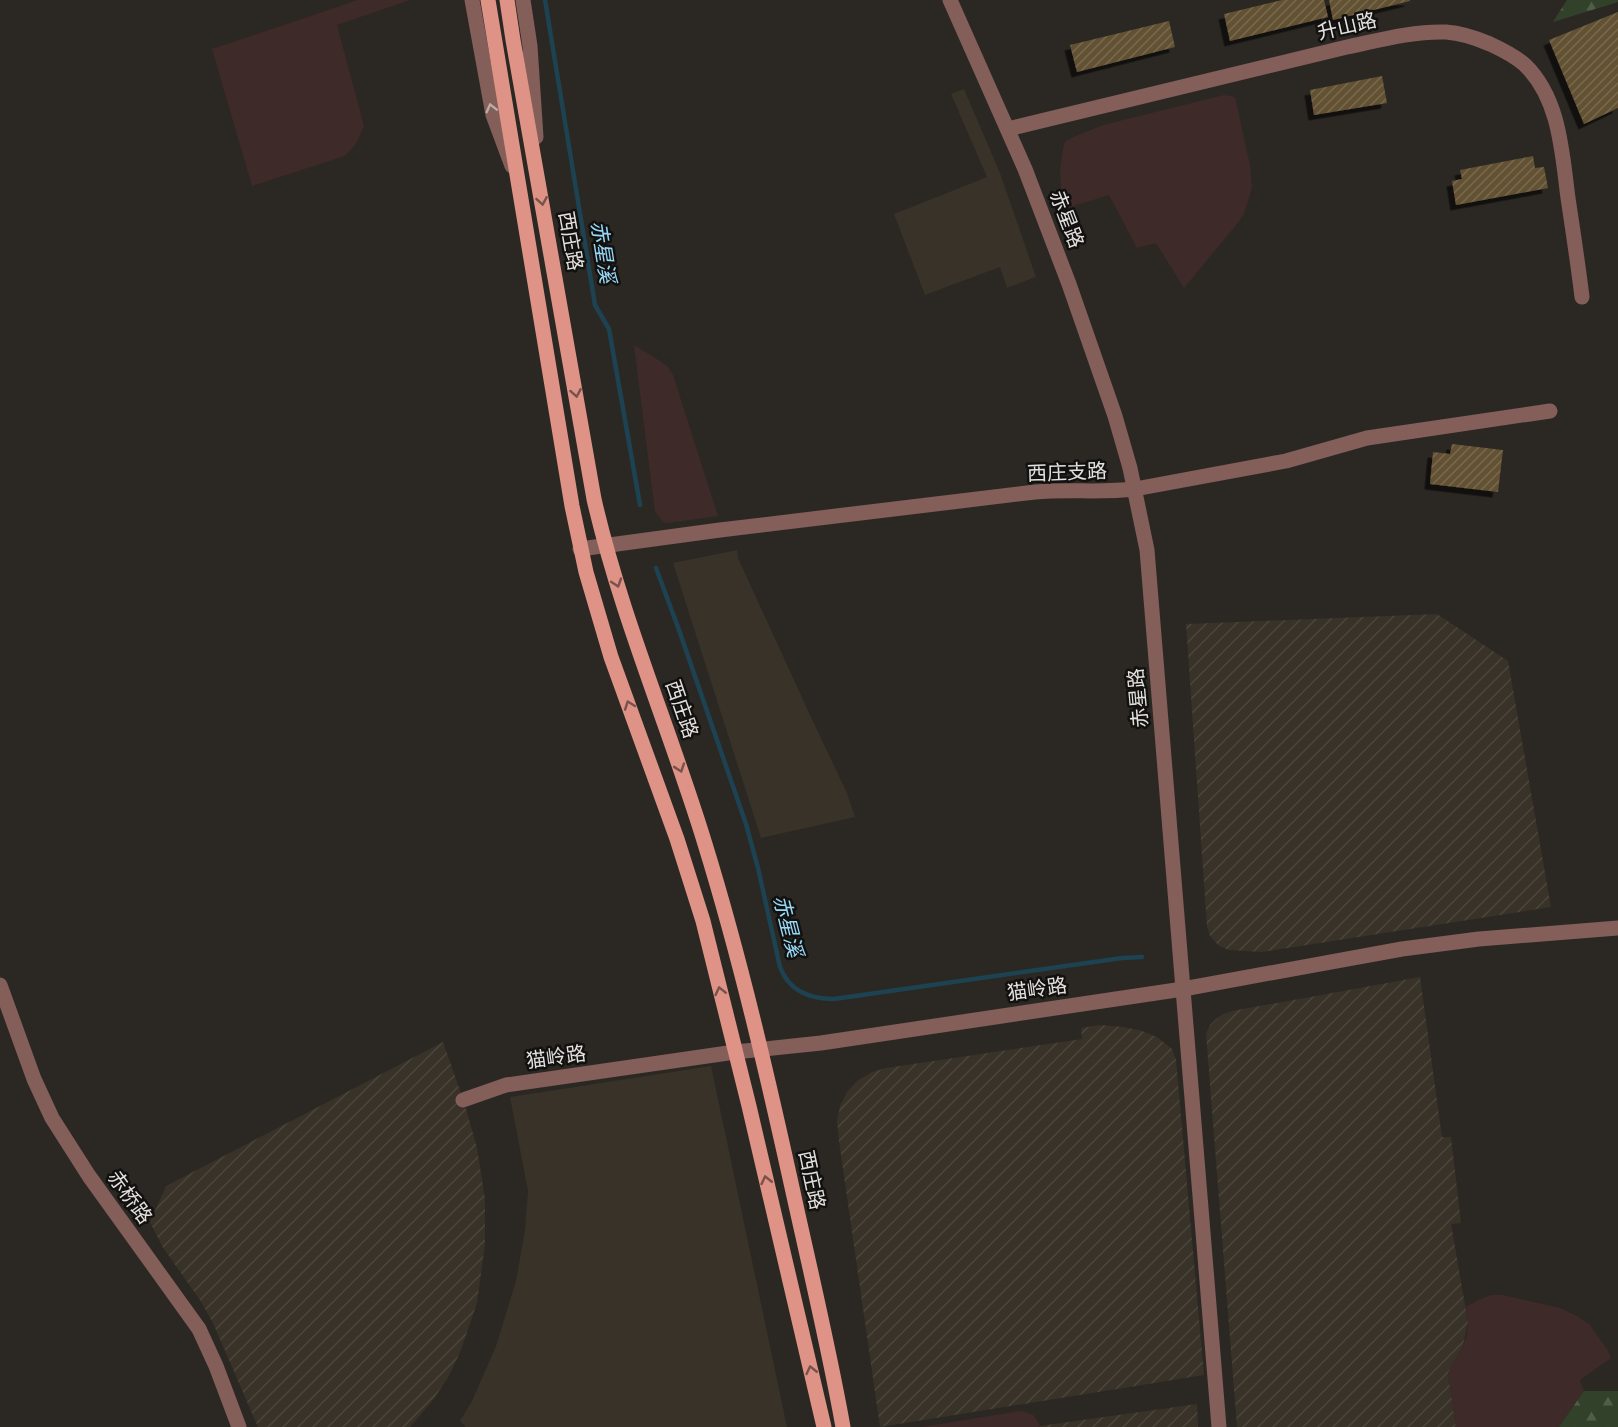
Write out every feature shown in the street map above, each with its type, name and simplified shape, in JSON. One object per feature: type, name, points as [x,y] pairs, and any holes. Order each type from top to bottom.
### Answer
[{"type":"main road","points":[[488,0],[580,549],[611,657],[673,828],[708,936],[824,1427]]},
{"type":"main road","name":"西庄路","points":[[507,0],[594,499],[605,546],[705,843],[761,1049],[843,1427]]},
{"type":"street","points":[[472,0],[493,115],[518,182]]},
{"type":"street","points":[[523,0],[530,46],[538,177]]},
{"type":"street","name":"赤星路","points":[[950,0],[1025,169],[1061,263],[1119,427],[1135,489],[1147,550],[1183,989]]},
{"type":"street","name":"升山路","points":[[1008,129],[1401,35],[1448,32],[1472,37],[1510,54],[1526,66],[1538,81],[1551,109],[1561,140],[1582,297]]},
{"type":"street","name":"西庄支路","points":[[580,549],[1035,492],[1135,489],[1286,461],[1366,438],[1550,411]]},
{"type":"street","points":[[1219,1427],[1183,989],[1402,949],[1479,939],[1618,927]]},
{"type":"street","name":"赤桥路","points":[[0,985],[34,1079],[52,1118],[88,1176],[196,1323],[239,1427]]},
{"type":"street","name":"猫岭路","points":[[464,1100],[506,1085],[735,1052],[821,1043],[1183,989]]},
{"type":"shaded area","points":[[358,0],[410,0],[337,25],[364,126],[356,144],[345,156],[252,186],[212,49]]},
{"type":"shaded area","points":[[964,89],[1000,173],[1036,277],[1007,288],[1000,267],[925,295],[894,214],[987,177],[951,94]]},
{"type":"shaded area","points":[[1224,95],[1235,97],[1250,165],[1252,188],[1244,214],[1184,288],[1156,243],[1137,248],[1109,195],[1067,208],[1061,187],[1060,171],[1063,149],[1065,142],[1071,138],[1103,125]]},
{"type":"shaded area","points":[[634,345],[668,367],[673,375],[718,516],[668,523],[663,522],[655,512]]},
{"type":"shaded area","points":[[737,550],[738,558],[846,791],[855,817],[761,838],[673,563]]},
{"type":"shaded area","points":[[1437,614],[1508,661],[1551,907],[1262,952],[1229,950],[1219,946],[1210,936],[1207,927],[1186,624]]},
{"type":"shaded area","points":[[1420,977],[1442,1137],[1451,1137],[1461,1223],[1451,1224],[1468,1322],[1463,1346],[1448,1373],[1456,1427],[1237,1427],[1206,1034],[1215,1020],[1232,1011]]},
{"type":"shaded area","points":[[1100,1025],[1124,1027],[1157,1037],[1172,1049],[1176,1060],[1204,1375],[880,1427],[837,1121],[840,1106],[847,1092],[857,1081],[872,1072],[886,1068],[1082,1039],[1081,1028]]},
{"type":"shaded area","points":[[443,1042],[477,1148],[485,1199],[485,1244],[477,1303],[461,1350],[449,1376],[433,1400],[410,1427],[258,1427],[213,1323],[200,1300],[162,1246],[150,1222],[166,1186]]},
{"type":"shaded area","points":[[711,1066],[787,1427],[466,1427],[460,1421],[472,1401],[496,1346],[516,1281],[525,1230],[528,1191],[510,1097]]},
{"type":"shaded area","points":[[1491,1295],[1503,1295],[1560,1308],[1589,1324],[1607,1349],[1611,1358],[1580,1380],[1584,1391],[1559,1427],[1456,1427],[1448,1373],[1467,1335],[1466,1307]]},
{"type":"shaded area","points":[[1197,1404],[1198,1427],[1040,1427],[1040,1426]]},
{"type":"shaded area","points":[[1020,1411],[1033,1415],[1040,1427],[922,1427]]},
{"type":"green space","points":[[1567,0],[1618,0],[1618,2],[1553,22]]},
{"type":"green space","points":[[1584,1391],[1618,1391],[1618,1427],[1559,1427]]},
{"type":"building","points":[[1282,0],[1324,0],[1328,17],[1230,41],[1224,14]]},
{"type":"building","points":[[1329,0],[1410,0],[1410,1],[1333,20]]},
{"type":"building","points":[[1618,12],[1618,108],[1584,124],[1549,40]]},
{"type":"building","points":[[1169,21],[1175,47],[1077,72],[1070,45]]},
{"type":"building","points":[[1382,76],[1387,103],[1314,115],[1310,90]]},
{"type":"building","points":[[1533,156],[1535,168],[1544,167],[1548,188],[1456,205],[1452,181],[1462,179],[1460,170]]},
{"type":"building","points":[[1452,444],[1503,450],[1498,492],[1430,484],[1433,452],[1450,454]]},
{"type":"waterway","name":"赤星溪","points":[[545,0],[595,305],[609,329],[640,505]]},
{"type":"waterway","name":"赤星溪","points":[[656,568],[746,824],[780,967],[794,988],[808,995],[834,999],[1142,957]]}]
